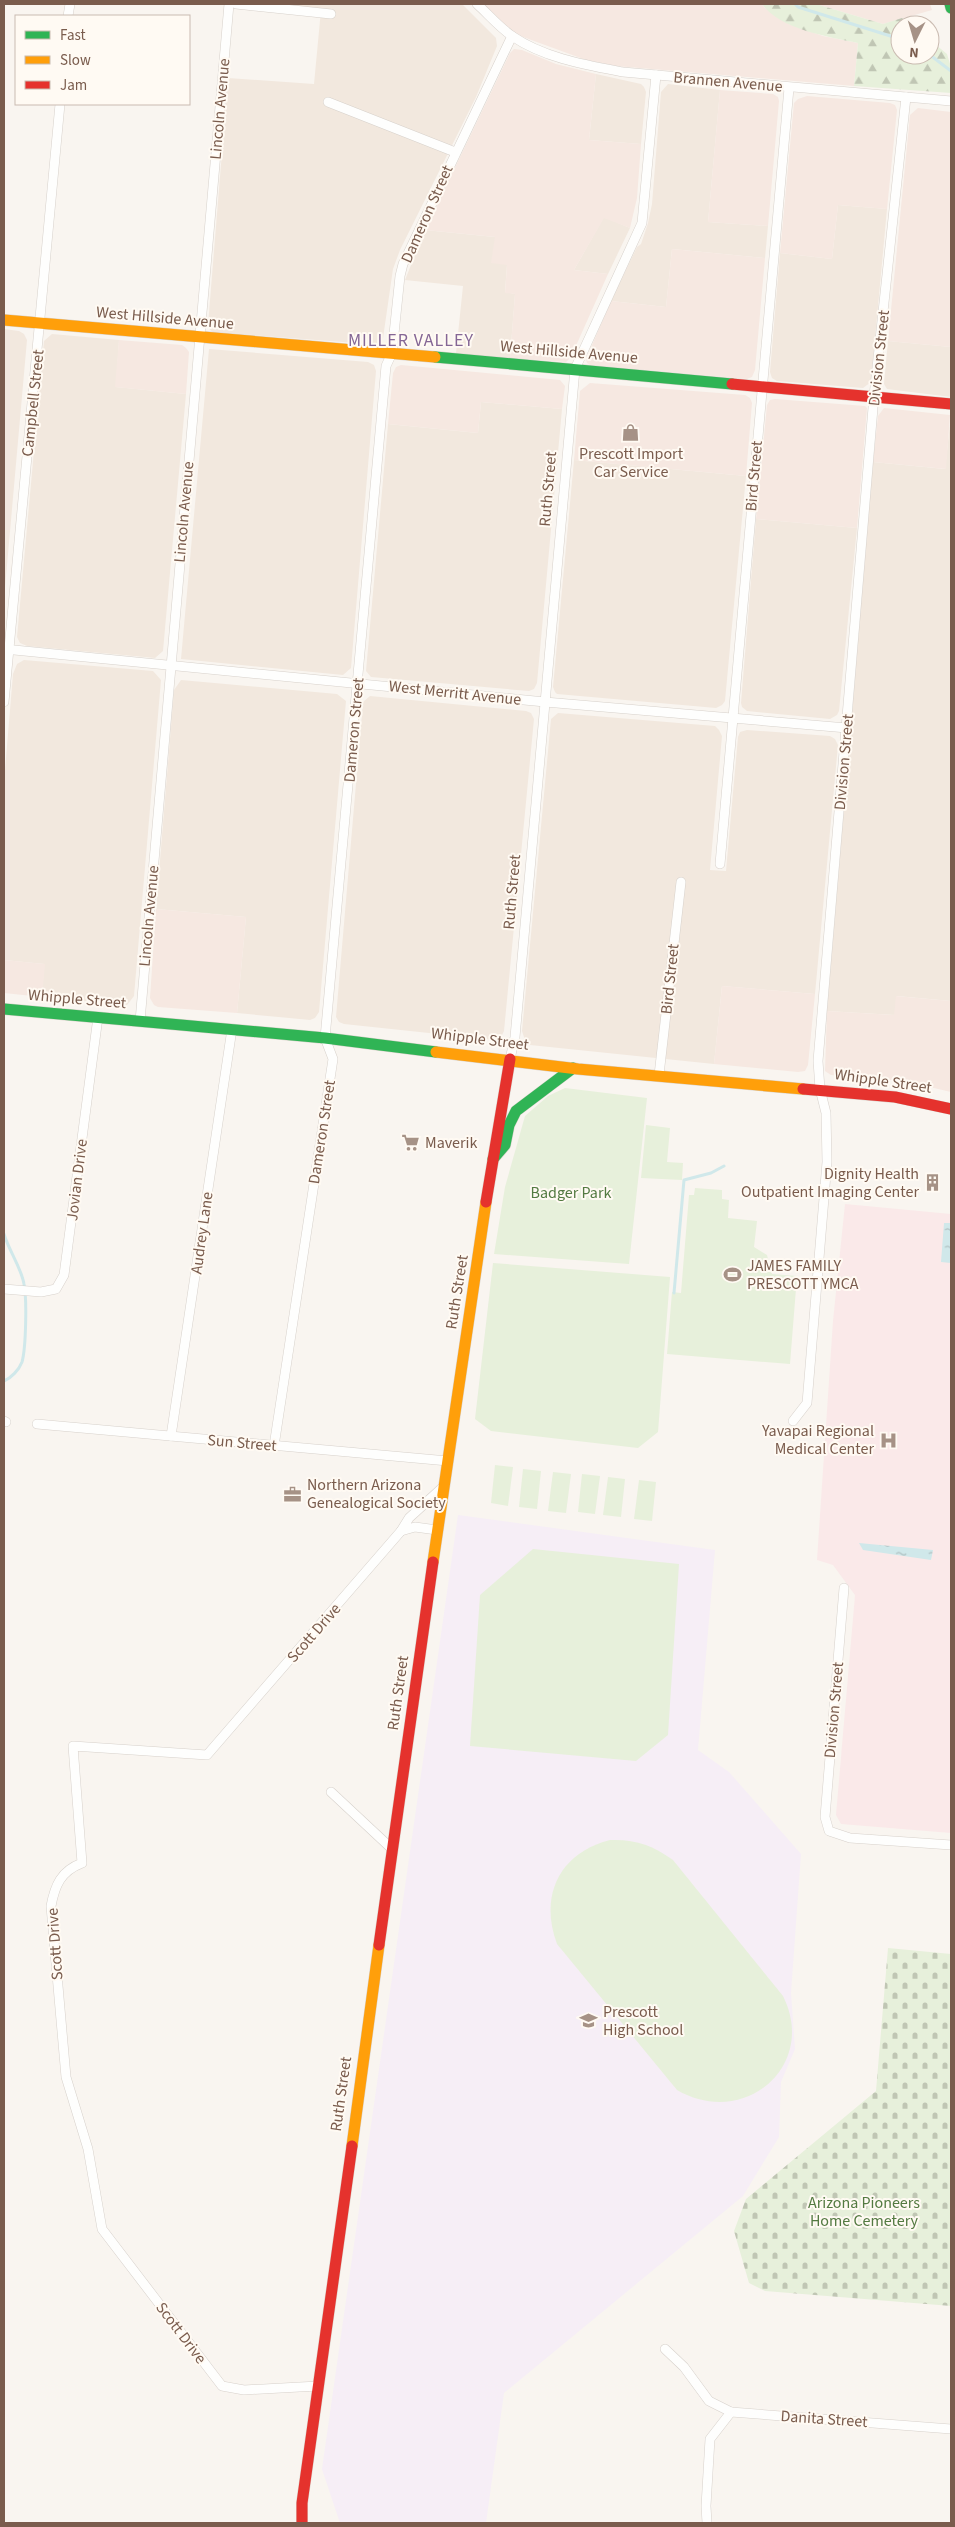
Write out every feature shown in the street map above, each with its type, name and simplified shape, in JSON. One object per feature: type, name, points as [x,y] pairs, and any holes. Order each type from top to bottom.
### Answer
[{"type":"street","name":"Lincoln Avenue","points":[[140,1021],[229,4]]},
{"type":"street","points":[[236,4],[331,14]]},
{"type":"street","name":"Brannen Avenue","points":[[477,4],[512,36],[550,54],[586,65],[623,72],[951,102]]},
{"type":"street","points":[[950,4],[951,8]]},
{"type":"street","name":"Dameron Street","points":[[274,1446],[333,1059],[325,1038],[386,366],[392,352],[400,276],[403,264],[455,152],[512,36]]},
{"type":"street","name":"Ruth Street","points":[[302,2523],[302,2503],[443,1487],[493,1159],[515,1037],[576,369],[642,222],[656,75]]},
{"type":"street","name":"Bird Street","points":[[720,864],[789,88]]},
{"type":"street","name":"Division Street","points":[[792,1421],[807,1403],[824,1204],[826,1113],[820,1089],[818,1062],[874,396],[906,98]]},
{"type":"street","points":[[328,102],[455,152]]},
{"type":"street","name":"Campbell Street","points":[[4,702],[6,649],[40,324],[60,105]]},
{"type":"street","name":"West Hillside Avenue","points":[[4,320],[201,338],[392,352],[761,388],[874,396],[951,404]]},
{"type":"street","name":"West Merritt Avenue","points":[[6,649],[545,702],[847,728]]},
{"type":"street","name":"Bird Street","points":[[659,1076],[680,882]]},
{"type":"street","name":"Whipple Street","points":[[4,1009],[325,1038],[573,1068],[820,1089],[895,1097],[951,1109]]},
{"type":"street","name":"Jovian Drive","points":[[4,1289],[42,1292],[56,1289],[64,1275],[98,1017]]},
{"type":"street","name":"Audrey Lane","points":[[171,1436],[232,1029]]},
{"type":"street","points":[[493,1159],[505,1145],[509,1125],[516,1110],[573,1068]]},
{"type":"street","name":"Sun Street","points":[[37,1424],[448,1461]]},
{"type":"street","name":"Scott Drive","points":[[318,2386],[244,2390],[222,2386],[102,2229],[88,2149],[66,2077],[51,1906],[55,1885],[70,1868],[82,1863],[73,1746],[207,1755],[401,1531],[408,1518],[443,1487]]},
{"type":"street","points":[[401,1531],[415,1527],[437,1530]]},
{"type":"street","name":"Division Street","points":[[844,1588],[825,1817],[829,1831],[850,1838],[951,1845]]},
{"type":"street","points":[[331,1792],[392,1849]]},
{"type":"street","points":[[665,2350],[684,2367],[709,2402],[731,2412],[710,2439],[706,2506],[707,2523]]},
{"type":"street","name":"Danita Street","points":[[731,2412],[951,2429]]},
{"type":"shaded area","points":[[262,4],[462,4],[496,38],[497,46],[476,97],[400,250],[393,269],[382,345],[213,332],[208,325],[228,78],[314,84],[321,10]]},
{"type":"shaded area","points":[[480,4],[762,4],[789,24],[823,36],[858,43],[854,86],[616,66],[586,60],[515,34]]},
{"type":"shaded area","points":[[816,4],[930,4],[932,10],[914,15],[890,15],[890,22],[883,24]]},
{"type":"shaded area","points":[[514,49],[522,50],[556,64],[596,74],[589,140],[641,144],[637,198],[630,228],[604,218],[574,270],[608,274],[571,357],[566,362],[510,358],[515,294],[505,293],[507,265],[491,263],[495,237],[425,230],[510,53]]},
{"type":"shaded area","points":[[596,74],[641,84],[644,87],[646,92],[641,144],[589,140]]},
{"type":"shaded area","points":[[668,84],[720,90],[708,222],[768,226],[765,258],[672,249],[666,307],[611,301],[637,247],[641,244],[648,223],[652,204],[661,92]]},
{"type":"shaded area","points":[[720,90],[773,94],[778,97],[768,226],[708,222]]},
{"type":"shaded area","points":[[807,96],[890,103],[895,105],[897,110],[887,209],[838,205],[832,259],[780,253],[794,103],[798,99]]},
{"type":"shaded area","points":[[918,108],[951,112],[951,347],[888,341],[910,115]]},
{"type":"shaded area","points":[[838,205],[887,209],[871,382],[863,388],[777,381],[772,378],[770,372],[780,253],[832,259]]},
{"type":"shaded area","points":[[604,217],[630,228],[608,274],[574,270]]},
{"type":"shaded area","points":[[425,230],[495,237],[507,265],[505,292],[515,294],[510,358],[456,353],[463,286],[405,280]]},
{"type":"shaded area","points":[[672,249],[765,258],[755,370],[752,377],[747,379],[590,365],[587,363],[586,359],[611,301],[666,307]]},
{"type":"shaded area","points":[[4,329],[19,331],[24,334],[27,340],[4,599]]},
{"type":"shaded area","points":[[52,334],[119,340],[116,387],[186,394],[163,651],[155,658],[27,646],[20,643],[17,637],[44,341]]},
{"type":"shaded area","points":[[119,340],[182,345],[186,348],[189,352],[186,394],[115,387]]},
{"type":"shaded area","points":[[888,341],[951,347],[951,397],[887,389],[884,384]]},
{"type":"shaded area","points":[[209,349],[368,362],[374,365],[376,371],[351,668],[343,675],[181,659]]},
{"type":"shaded area","points":[[401,365],[560,380],[565,386],[562,409],[481,402],[478,433],[388,424],[393,373],[396,367]]},
{"type":"shaded area","points":[[590,383],[745,395],[750,398],[752,403],[746,476],[574,460],[580,391]]},
{"type":"shaded area","points":[[770,400],[865,406],[867,408],[857,528],[756,519],[767,405]]},
{"type":"shaded area","points":[[481,402],[562,409],[537,683],[534,689],[529,691],[371,677],[366,671],[388,424],[478,433]]},
{"type":"shaded area","points":[[884,408],[950,415],[946,469],[873,462],[878,416]]},
{"type":"shaded area","points":[[951,415],[951,1001],[897,996],[895,1015],[827,1011],[873,462],[945,469]]},
{"type":"shaded area","points":[[574,460],[746,476],[725,701],[722,705],[716,708],[557,694],[555,692],[553,687]]},
{"type":"shaded area","points":[[756,519],[857,528],[839,711],[837,715],[830,719],[747,711],[742,707]]},
{"type":"shaded area","points":[[24,660],[153,671],[161,680],[134,996],[127,1005],[42,997],[44,964],[4,960],[4,782],[13,674],[17,664]]},
{"type":"shaded area","points":[[181,680],[337,694],[346,701],[319,1012],[315,1018],[310,1020],[237,1013],[246,917],[156,909],[174,690]]},
{"type":"shaded area","points":[[370,696],[526,711],[531,713],[534,719],[504,1031],[501,1037],[495,1040],[344,1024],[339,1022],[336,1017],[363,702]]},
{"type":"shaded area","points":[[558,713],[715,726],[719,730],[722,736],[710,870],[726,871],[740,732],[747,730],[830,736],[835,739],[838,745],[815,994],[722,986],[714,1064],[530,1045],[525,1040],[522,1031],[551,719]]},
{"type":"shaded area","points":[[156,909],[246,917],[237,1013],[158,1007],[154,1005],[150,998]]},
{"type":"shaded area","points":[[4,960],[45,964],[42,997],[4,993]]},
{"type":"shaded area","points":[[722,986],[815,994],[808,1065],[805,1071],[798,1072],[714,1064]]},
{"type":"shaded area","points":[[896,996],[951,1001],[951,1092],[904,1081],[831,1075],[825,1071],[827,1011],[894,1015]]},
{"type":"shaded area","name":"Yavapai Regional Medical Center","points":[[845,1204],[951,1214],[951,1833],[841,1824],[836,1815],[855,1595],[833,1565],[817,1560],[833,1321]]},
{"type":"shaded area","name":"Prescott High School","points":[[458,1515],[715,1550],[698,1750],[729,1772],[801,1854],[791,1993],[795,2049],[781,2082],[779,2137],[743,2196],[504,2393],[486,2523],[340,2523],[322,2469]]},
{"type":"green space","points":[[762,4],[816,4],[883,24],[890,22],[890,65],[940,65],[940,48],[947,54],[951,67],[951,93],[854,86],[858,43],[806,31],[780,20]]},
{"type":"green space","name":"Badger Park","points":[[565,1088],[647,1098],[629,1264],[494,1254],[505,1187],[525,1116],[548,1096]]},
{"type":"green space","points":[[646,1125],[670,1128],[667,1162],[683,1163],[682,1180],[641,1178]]},
{"type":"green space","name":"JAMES FAMILY PRESCOTT YMCA","points":[[695,1188],[722,1190],[722,1199],[729,1200],[728,1218],[757,1221],[754,1247],[767,1255],[772,1274],[797,1276],[790,1364],[667,1354],[672,1292],[681,1293],[689,1195],[694,1195]]},
{"type":"green space","points":[[493,1263],[670,1277],[658,1432],[638,1448],[491,1431],[475,1419]]},
{"type":"green space","points":[[495,1465],[513,1467],[508,1506],[491,1503]]},
{"type":"green space","points":[[523,1469],[541,1471],[537,1509],[519,1507]]},
{"type":"green space","points":[[553,1472],[571,1474],[566,1513],[548,1511]]},
{"type":"green space","points":[[582,1474],[600,1476],[595,1514],[578,1512]]},
{"type":"green space","points":[[608,1477],[625,1479],[621,1517],[603,1515]]},
{"type":"green space","points":[[639,1480],[656,1482],[652,1521],[634,1519]]},
{"type":"green space","points":[[533,1549],[679,1564],[668,1735],[636,1761],[470,1746],[480,1595]]},
{"type":"green space","points":[[610,1840],[643,1844],[658,1850],[673,1860],[783,1996],[791,2022],[791,2046],[783,2067],[768,2084],[749,2096],[727,2102],[702,2100],[677,2090],[557,1944],[552,1926],[551,1909],[552,1893],[558,1879],[566,1866],[578,1855],[592,1846]]},
{"type":"green space","name":"Arizona Pioneers Home Cemetery","points":[[888,1948],[951,1954],[951,2306],[765,2291],[749,2283],[734,2231],[746,2199],[876,2091]]},
{"type":"water","points":[[944,1223],[951,1223],[951,1263],[941,1262]]},
{"type":"water","points":[[859,1543],[933,1550],[931,1560],[863,1550]]},
{"type":"waterway","points":[[795,4],[798,7],[890,36]]},
{"type":"waterway","points":[[940,63],[951,71]]},
{"type":"waterway","points":[[674,1293],[684,1180],[711,1173],[724,1166]]},
{"type":"waterway","points":[[4,1234],[22,1278],[26,1312],[22,1362],[19,1368],[4,1381]]},
{"type":"traffic: fast","points":[[950,4],[951,8]]},
{"type":"traffic: fast","points":[[435,357],[732,384]]},
{"type":"traffic: fast","points":[[4,1009],[325,1038],[436,1052]]},
{"type":"traffic: fast","points":[[493,1159],[505,1145],[509,1125],[516,1111],[573,1068]]},
{"type":"traffic: slow","points":[[4,320],[435,357]]},
{"type":"traffic: slow","points":[[436,1052],[578,1069],[803,1089]]},
{"type":"traffic: slow","points":[[433,1562],[486,1202]]},
{"type":"traffic: slow","points":[[352,2146],[379,1945]]},
{"type":"traffic: jam","points":[[732,384],[951,404]]},
{"type":"traffic: jam","points":[[486,1202],[510,1059]]},
{"type":"traffic: jam","points":[[803,1089],[895,1097],[951,1109]]},
{"type":"traffic: jam","points":[[379,1945],[433,1562]]},
{"type":"traffic: jam","points":[[302,2523],[302,2503],[352,2146]]},
{"type":"place","name":"Prescott Import Car Service","points":[[631,432]]},
{"type":"place","name":"Maverik","points":[[411,1143]]},
{"type":"place","name":"Dignity Health Outpatient Imaging Center","points":[[933,1183]]},
{"type":"place","name":"JAMES FAMILY PRESCOTT YMCA","points":[[733,1275]]},
{"type":"place","name":"Yavapai Regional Medical Center","points":[[888,1440]]},
{"type":"place","name":"Northern Arizona Genealogical Society","points":[[293,1494]]},
{"type":"place","name":"Prescott High School","points":[[589,2021]]},
{"type":"district","name":"MILLER VALLEY","points":[[411,340]]}]
